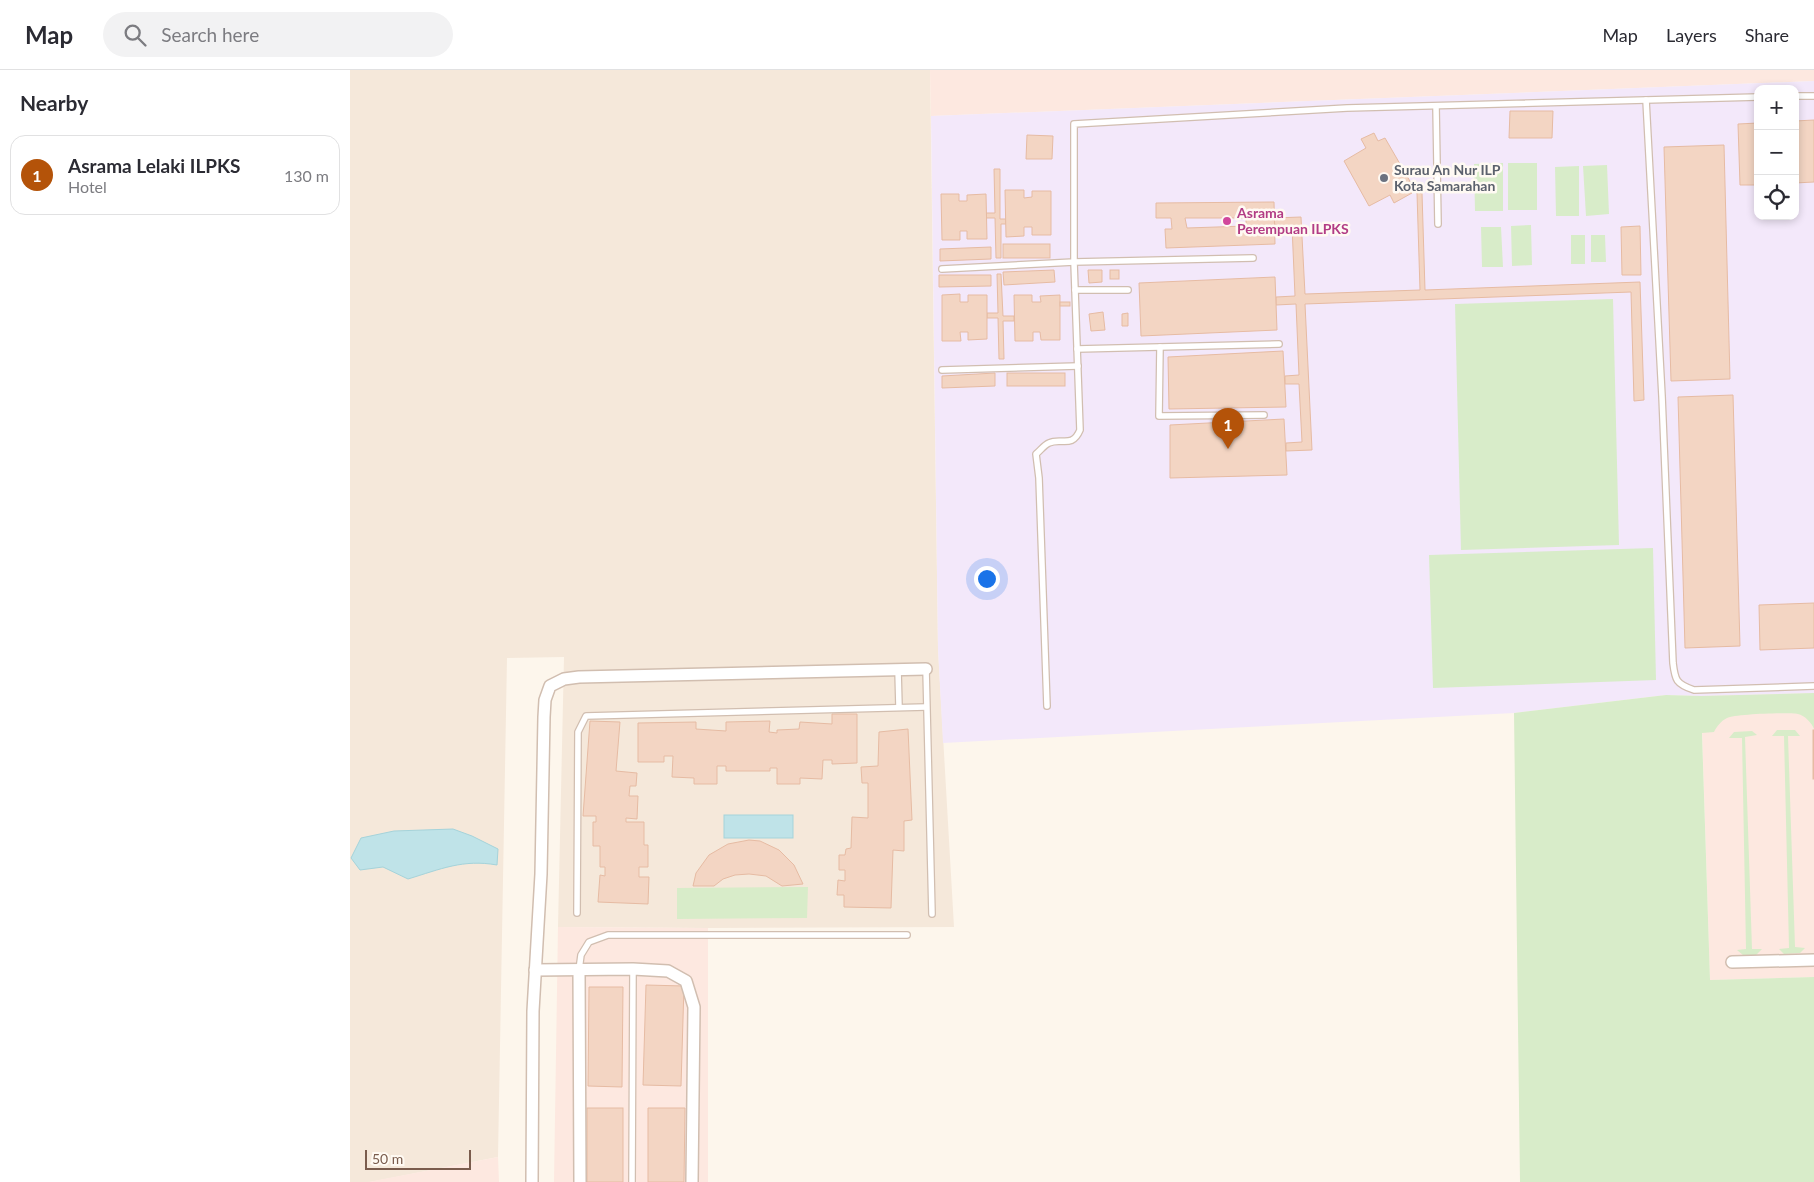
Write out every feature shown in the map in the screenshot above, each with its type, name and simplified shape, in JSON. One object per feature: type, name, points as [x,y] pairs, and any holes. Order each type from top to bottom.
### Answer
[{"type":"street","points":[[532,1182],[533,1011],[541,874],[544,717],[545,700],[550,686],[564,679],[579,677],[926,669]]},
{"type":"street","points":[[1732,962],[1814,960]]},
{"type":"street","points":[[535,970],[633,969],[668,971],[686,981],[694,1007],[692,1182]]},
{"type":"street","points":[[579,970],[580,1182]]},
{"type":"lane","points":[[1799,96],[1814,96]]},
{"type":"lane","points":[[1046,706],[1039,478],[1036,454],[1049,442],[1069,442],[1078,436],[1080,430],[1074,262],[1074,124],[1347,108],[1754,97]]},
{"type":"lane","points":[[1646,100],[1675,679],[1683,686],[1694,690],[1814,686]]},
{"type":"lane","points":[[1436,106],[1438,224]]},
{"type":"lane","points":[[942,269],[1074,262],[1253,258]]},
{"type":"lane","points":[[1075,290],[1128,290]]},
{"type":"lane","points":[[1077,349],[1279,344]]},
{"type":"lane","points":[[1160,347],[1159,416],[1264,415]]},
{"type":"lane","points":[[942,370],[1078,366]]},
{"type":"lane","points":[[898,669],[898,707]]},
{"type":"lane","points":[[926,669],[932,914]]},
{"type":"lane","points":[[576,913],[578,732],[586,716],[926,707]]},
{"type":"lane","points":[[579,970],[581,955],[589,942],[608,935],[908,936]]},
{"type":"lane","points":[[632,1182],[633,969]]},
{"type":"shaded area","points":[[350,70],[930,70],[938,649],[954,927],[558,927],[564,657],[507,658],[498,1157],[370,1182],[350,1182]]},
{"type":"shaded area","points":[[930,70],[1814,70],[1814,81],[931,116]]},
{"type":"shaded area","points":[[1814,81],[1814,693],[1666,695],[1514,713],[943,743],[938,649],[931,116]]},
{"type":"shaded area","points":[[1814,693],[1814,977],[1710,980],[1701,696]]},
{"type":"shaded area","points":[[558,927],[708,928],[708,1182],[554,1182]]},
{"type":"shaded area","points":[[498,1157],[499,1182],[368,1182]]},
{"type":"green space","points":[[1503,163],[1503,211],[1475,211],[1474,164]]},
{"type":"green space","points":[[1508,163],[1537,163],[1537,210],[1508,210]]},
{"type":"green space","points":[[1607,165],[1609,214],[1586,216],[1583,166]]},
{"type":"green space","points":[[1579,166],[1579,216],[1556,216],[1555,167]]},
{"type":"green space","points":[[1531,225],[1532,265],[1512,266],[1511,226]]},
{"type":"green space","points":[[1481,227],[1501,227],[1503,267],[1482,267]]},
{"type":"green space","points":[[1571,235],[1585,235],[1585,264],[1571,264]]},
{"type":"green space","points":[[1591,235],[1605,235],[1606,262],[1591,262]]},
{"type":"green space","points":[[1613,299],[1619,545],[1461,550],[1455,304]]},
{"type":"green space","points":[[1653,548],[1656,680],[1433,688],[1429,555]]},
{"type":"green space","points":[[1814,693],[1814,729],[1808,720],[1800,715],[1773,713],[1727,718],[1721,722],[1714,732],[1702,733],[1710,980],[1814,977],[1814,1182],[1520,1182],[1514,713],[1666,695]]},
{"type":"green space","points":[[1777,730],[1795,730],[1800,736],[1788,736],[1795,947],[1805,948],[1800,953],[1784,954],[1779,949],[1789,948],[1784,736],[1772,736]]},
{"type":"green space","points":[[1752,731],[1757,735],[1745,737],[1752,949],[1762,949],[1756,955],[1743,955],[1737,950],[1746,949],[1742,738],[1729,738],[1734,732]]},
{"type":"green space","points":[[808,887],[807,918],[677,919],[677,888]]},
{"type":"water","points":[[724,815],[793,815],[793,838],[724,838]]},
{"type":"water","points":[[453,829],[498,849],[497,865],[485,863],[463,864],[408,879],[383,867],[360,870],[351,858],[361,838],[394,831]]},
{"type":"building","points":[[1510,111],[1553,111],[1552,138],[1509,138]]},
{"type":"building","points":[[1814,120],[1814,182],[1799,183],[1799,121]]},
{"type":"building","points":[[1754,123],[1754,185],[1740,185],[1738,124]]},
{"type":"building","points":[[1374,133],[1378,141],[1385,138],[1411,183],[1408,185],[1412,193],[1394,203],[1390,195],[1369,206],[1344,161],[1366,148],[1361,139]]},
{"type":"building","points":[[1027,135],[1053,136],[1052,159],[1026,159]]},
{"type":"building","points":[[1724,145],[1730,379],[1671,381],[1664,147]]},
{"type":"building","points":[[994,169],[1000,169],[1000,219],[1006,219],[1006,224],[1001,224],[1001,258],[996,258],[995,218],[986,218],[986,213],[995,213]]},
{"type":"building","points":[[1005,190],[1024,190],[1024,198],[1032,197],[1032,191],[1051,191],[1051,235],[1032,235],[1032,227],[1024,227],[1024,236],[1006,237]]},
{"type":"building","points":[[1417,193],[1422,193],[1425,290],[1640,282],[1644,400],[1634,401],[1631,292],[1305,304],[1312,450],[1286,451],[1286,443],[1302,442],[1299,384],[1285,384],[1285,376],[1299,375],[1296,304],[1276,305],[1276,297],[1295,296],[1292,226],[1275,227],[1274,218],[1301,217],[1305,294],[1420,290]]},
{"type":"building","points":[[941,194],[959,194],[959,201],[967,201],[967,195],[986,194],[987,239],[967,239],[967,231],[960,231],[960,240],[942,240]]},
{"type":"building","points":[[1274,202],[1275,244],[1166,248],[1165,229],[1172,229],[1171,218],[1156,218],[1156,203]],"holes":[[[1185,218],[1246,218],[1246,226],[1187,228]]]},
{"type":"building","points":[[1640,226],[1641,275],[1622,275],[1621,227]]},
{"type":"building","points":[[1003,244],[1050,244],[1050,258],[1003,258]]},
{"type":"building","points":[[991,247],[991,259],[940,261],[940,249]]},
{"type":"building","points":[[1054,270],[1055,282],[1004,285],[1003,272]]},
{"type":"building","points":[[1088,270],[1102,270],[1102,282],[1089,283]]},
{"type":"building","points":[[1110,270],[1119,270],[1119,279],[1110,279]]},
{"type":"building","points":[[997,274],[1001,274],[1003,316],[1014,316],[1014,321],[1003,321],[1004,359],[999,359],[998,318],[987,318],[987,313],[998,313]]},
{"type":"building","points":[[939,275],[991,275],[991,286],[939,287]]},
{"type":"building","points":[[1275,277],[1277,330],[1141,336],[1139,283]]},
{"type":"building","points":[[960,294],[960,302],[968,302],[968,295],[987,295],[987,339],[968,340],[968,332],[960,332],[961,341],[942,341],[942,295]]},
{"type":"building","points":[[1014,295],[1032,295],[1032,302],[1041,302],[1040,296],[1060,295],[1060,340],[1041,340],[1040,332],[1033,332],[1033,341],[1015,341]]},
{"type":"building","points":[[1060,302],[1070,302],[1070,306],[1060,306]]},
{"type":"building","points":[[1103,312],[1105,330],[1091,331],[1089,314]]},
{"type":"building","points":[[1128,313],[1128,326],[1122,326],[1122,314]]},
{"type":"building","points":[[1283,351],[1286,407],[1169,409],[1168,357]]},
{"type":"building","points":[[995,373],[995,386],[942,388],[942,376]]},
{"type":"building","points":[[1007,373],[1065,373],[1065,386],[1007,386]]},
{"type":"building","points":[[1733,395],[1740,646],[1685,648],[1678,397]]},
{"type":"building","points":[[1284,419],[1287,475],[1170,478],[1170,425]]},
{"type":"building","points":[[1814,603],[1814,648],[1760,650],[1759,605]]},
{"type":"building","points":[[832,714],[857,714],[857,763],[832,764],[832,760],[823,760],[822,779],[800,778],[800,784],[777,784],[777,768],[770,768],[770,771],[726,771],[726,766],[717,766],[717,784],[694,784],[694,778],[672,777],[673,756],[664,756],[664,762],[638,762],[638,723],[696,722],[696,729],[726,731],[726,722],[770,721],[769,732],[777,733],[777,730],[799,729],[800,722],[832,724]]},
{"type":"building","points":[[590,721],[620,722],[616,771],[637,773],[636,786],[630,786],[629,796],[638,796],[637,819],[626,818],[626,822],[644,822],[644,845],[648,845],[648,867],[639,867],[639,877],[649,877],[648,904],[598,902],[600,875],[605,876],[605,867],[600,867],[600,846],[593,846],[593,822],[596,822],[596,816],[583,816]]},
{"type":"building","points":[[908,729],[912,820],[904,821],[904,851],[893,850],[891,908],[844,907],[844,895],[837,895],[838,880],[845,881],[845,870],[839,870],[839,855],[845,855],[846,849],[851,848],[852,817],[868,818],[868,783],[862,783],[861,767],[878,766],[879,732]]},
{"type":"building","points":[[1814,730],[1814,779],[1813,779]]},
{"type":"building","points":[[749,840],[760,841],[779,850],[794,865],[803,884],[782,886],[766,876],[749,874],[735,875],[723,879],[714,886],[693,886],[696,873],[709,855],[728,844]]},
{"type":"building","points":[[646,985],[684,986],[681,1086],[643,1085]]},
{"type":"building","points":[[589,987],[623,987],[622,1087],[588,1086]]},
{"type":"building","points":[[587,1108],[623,1108],[623,1182],[587,1182]]},
{"type":"building","points":[[648,1108],[685,1108],[684,1182],[648,1182]]},
{"type":"place","name":"Surau An Nur ILP Kota Samarahan","points":[[1384,178]]},
{"type":"place","name":"Asrama Perempuan ILPKS","points":[[1227,221]]},
{"type":"place","name":"Asrama Lelaki ILPKS","points":[[1228,449]]}]
